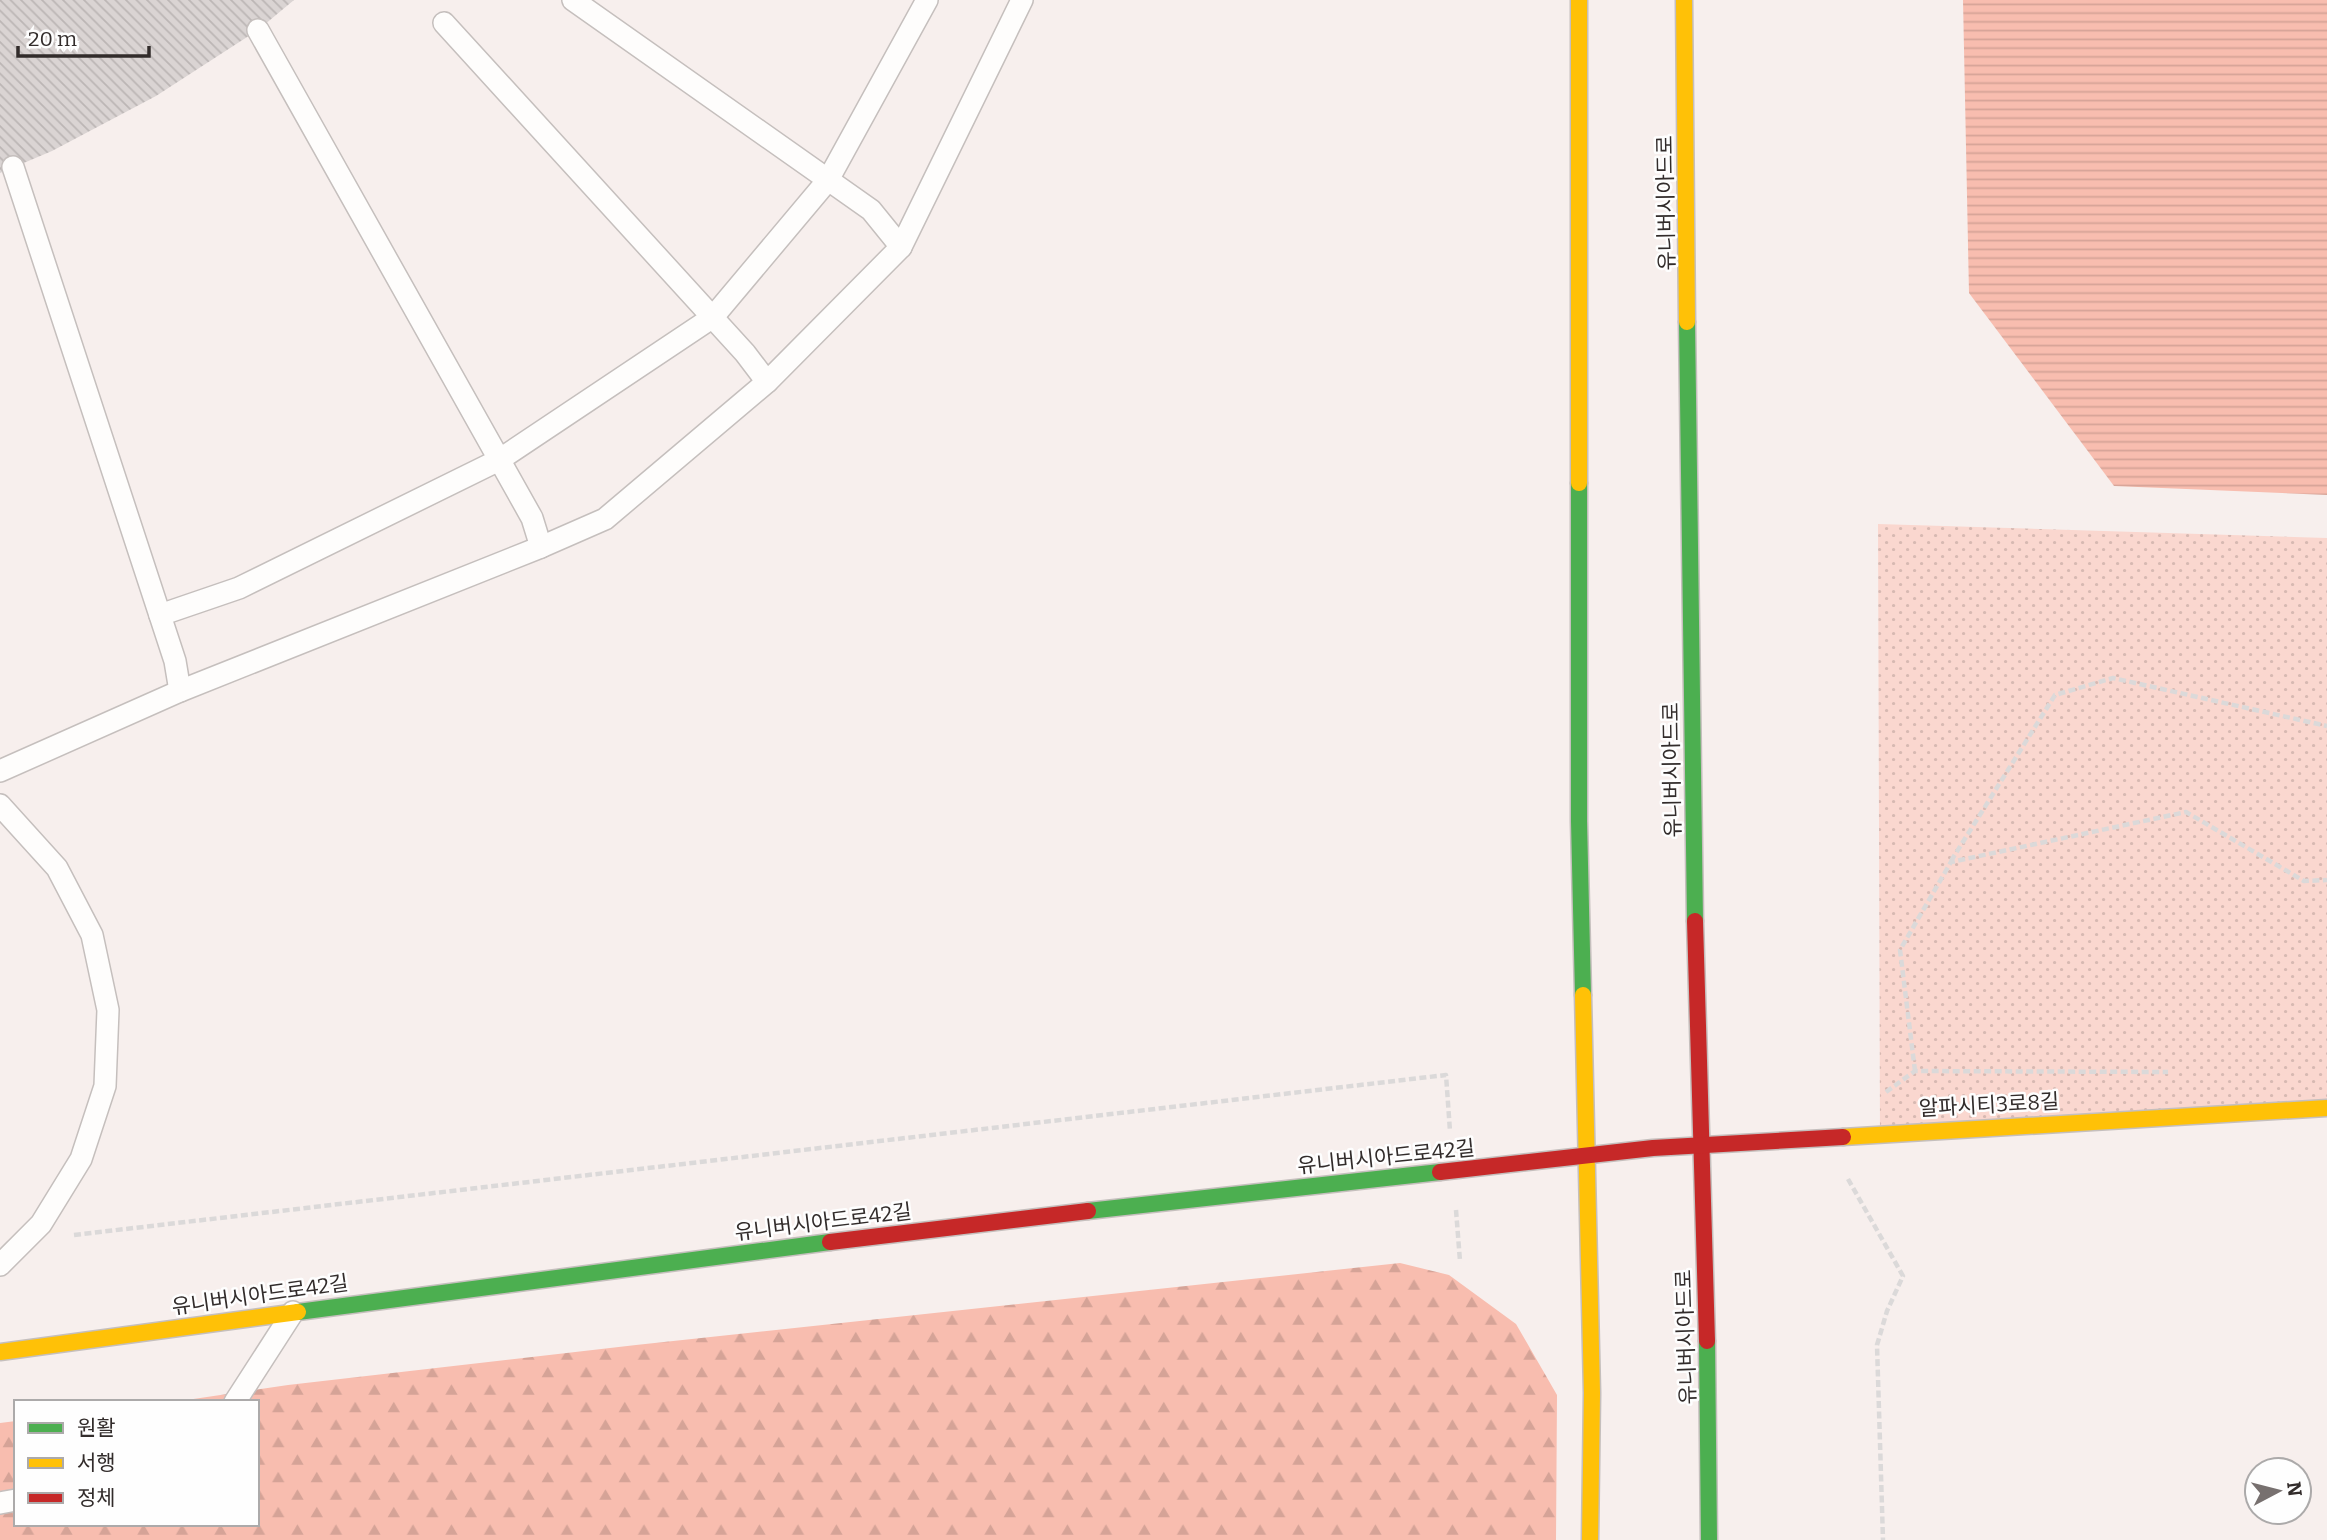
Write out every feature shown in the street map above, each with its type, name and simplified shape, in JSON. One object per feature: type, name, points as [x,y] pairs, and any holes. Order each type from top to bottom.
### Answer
[{"type":"main road","points":[[1579,0],[1579,821],[1592,1393],[1590,1540]]},
{"type":"main road","name":"유니버시아드로","points":[[1684,0],[1693,812],[1700,1145],[1709,1374],[1709,1540]]},
{"type":"main road","name":"알파시티3로8길","points":[[1653,1148],[2327,1108]]},
{"type":"main road","name":"유니버시아드로42길","points":[[0,1352],[904,1232],[1653,1148]]},
{"type":"lane","points":[[573,0],[871,210],[901,247]]},
{"type":"lane","points":[[160,615],[239,588],[499,460],[713,317],[828,180],[928,0]]},
{"type":"lane","points":[[0,771],[180,691],[606,519],[767,382],[901,247],[1022,0]]},
{"type":"lane","points":[[444,23],[746,353],[767,382]]},
{"type":"lane","points":[[258,30],[532,518],[541,547]]},
{"type":"lane","points":[[13,167],[175,661],[180,691]]},
{"type":"lane","points":[[0,805],[57,868],[92,935],[107,1010],[104,1086],[81,1159],[41,1224],[0,1265]]},
{"type":"lane","points":[[236,1400],[293,1312]]},
{"type":"path","points":[[1915,1071],[1900,950],[1951,862],[2056,695],[2113,678],[2327,726]]},
{"type":"path","points":[[1951,862],[2186,812],[2304,881],[2327,880]]},
{"type":"path","points":[[24,1240],[1446,1075],[1460,1261]]},
{"type":"path","points":[[1825,1137],[1903,1276],[1887,1311],[1877,1345],[1883,1540]]},
{"type":"green space","points":[[1400,1263],[1449,1275],[1516,1324],[1557,1395],[1556,1540],[0,1540],[0,1423],[14,1421],[14,1526],[259,1526],[259,1400],[187,1400],[288,1385]]},
{"type":"shaded area","points":[[1878,524],[2327,538],[2327,1108],[1880,1133]]},
{"type":"water","points":[[1963,0],[2327,0],[2327,495],[2114,486],[1969,293]]},
{"type":"building","points":[[0,0],[294,0],[258,30],[156,96],[52,151],[0,173]]},
{"type":"traffic: fast","points":[[1687,322],[1695,921]]},
{"type":"traffic: fast","points":[[1579,483],[1579,821],[1583,995]]},
{"type":"traffic: fast","points":[[1088,1211],[1440,1172]]},
{"type":"traffic: fast","points":[[298,1312],[830,1242]]},
{"type":"traffic: fast","points":[[1707,1341],[1709,1540]]},
{"type":"traffic: slow","points":[[1579,0],[1579,483]]},
{"type":"traffic: slow","points":[[1684,0],[1687,322]]},
{"type":"traffic: slow","points":[[1583,995],[1592,1393],[1590,1540]]},
{"type":"traffic: slow","points":[[1843,1137],[2327,1108]]},
{"type":"traffic: slow","points":[[0,1352],[298,1312]]},
{"type":"traffic: jam","points":[[1695,921],[1707,1341]]},
{"type":"traffic: jam","points":[[1440,1172],[1653,1148],[1843,1137]]},
{"type":"traffic: jam","points":[[830,1242],[1088,1211]]}]
